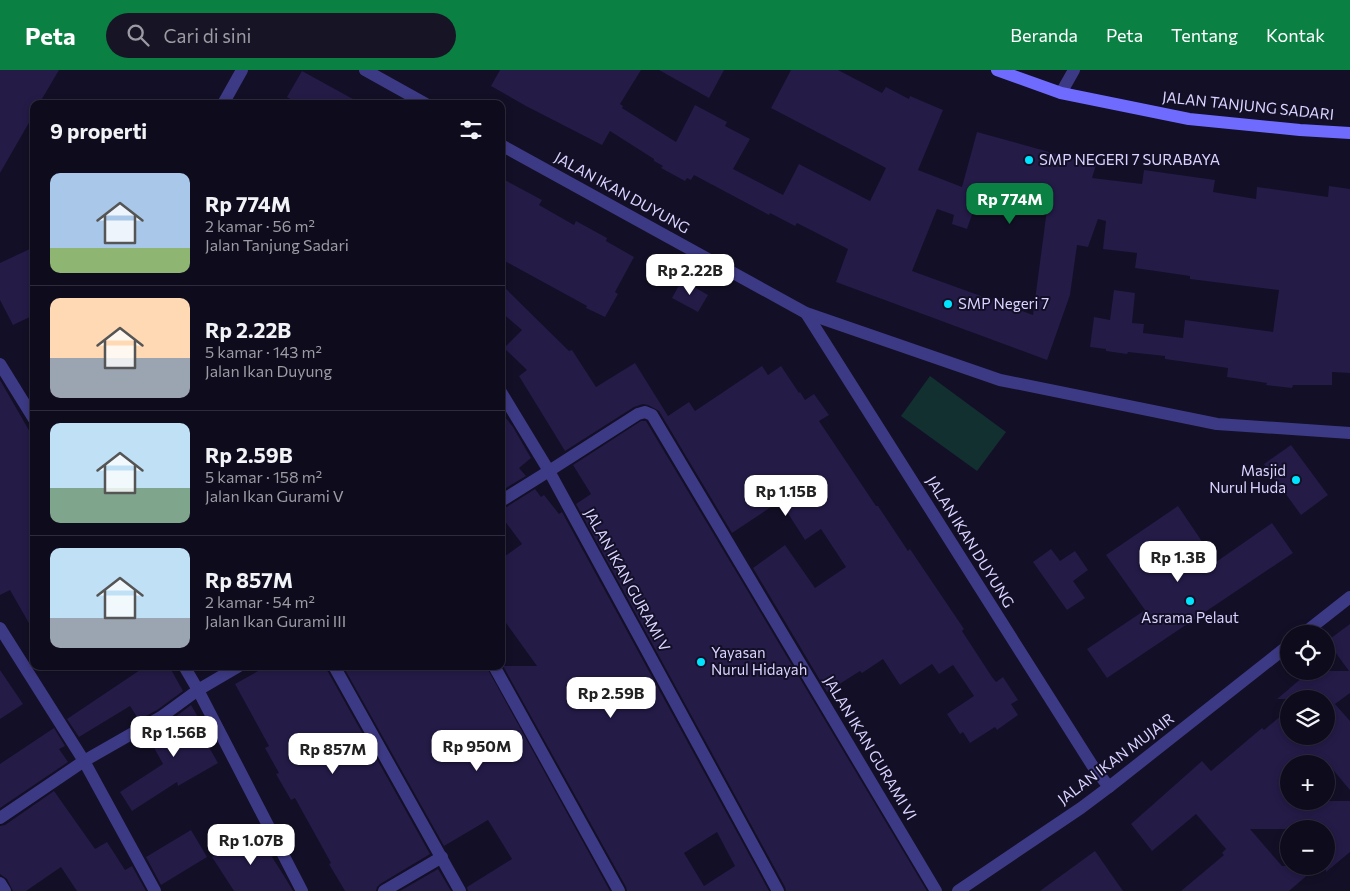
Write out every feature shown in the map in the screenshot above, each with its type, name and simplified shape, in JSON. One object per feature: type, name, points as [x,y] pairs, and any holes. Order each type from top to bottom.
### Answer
[{"type":"street","points":[[225,100],[242,70]]},
{"type":"street","points":[[365,70],[419,100]]},
{"type":"street","name":"JALAN TANJUNG SADARI","points":[[998,70],[1062,93],[1189,119],[1350,133]]},
{"type":"street","points":[[1062,93],[1074,70]]},
{"type":"street","name":"JALAN IKAN DUYUNG","points":[[505,147],[806,313],[1000,380],[1217,424],[1350,433]]},
{"type":"street","name":"JALAN IKAN DUYUNG","points":[[806,313],[1087,757],[1109,787]]},
{"type":"street","points":[[0,364],[30,413]]},
{"type":"street","name":"JALAN IKAN GURAMI V","points":[[505,399],[549,471],[778,891]]},
{"type":"street","name":"JALAN IKAN GURAMI VI","points":[[549,471],[638,414],[645,412],[652,415],[936,891]]},
{"type":"street","points":[[505,498],[549,471]]},
{"type":"street","points":[[1314,625],[1350,596]]},
{"type":"street","points":[[0,628],[84,761],[156,891]]},
{"type":"street","name":"JALAN IKAN MUJAIR","points":[[958,891],[1081,808],[1280,652]]},
{"type":"street","points":[[186,670],[302,891]]},
{"type":"street","points":[[0,818],[84,761],[160,717],[198,690],[232,670]]},
{"type":"street","points":[[336,670],[460,891]]},
{"type":"street","points":[[496,670],[619,891]]},
{"type":"street","points":[[384,891],[442,857]]},
{"type":"street","points":[[0,883],[5,891]]},
{"type":"green space","points":[[930,376],[1006,432],[977,471],[901,416]]},
{"type":"building","points":[[0,70],[59,70],[41,100],[30,100],[30,121],[0,173]]},
{"type":"building","points":[[500,70],[641,70],[620,104],[623,106],[622,108],[676,142],[695,105],[727,122],[725,126],[750,139],[733,169],[783,195],[799,164],[870,201],[886,168],[771,108],[791,70],[838,70],[882,93],[886,87],[909,99],[910,96],[943,110],[918,170],[962,187],[977,132],[1096,165],[1092,178],[1142,184],[1144,170],[1215,180],[1213,192],[1256,199],[1257,187],[1328,197],[1329,186],[1350,189],[1350,373],[1332,372],[1332,385],[1293,385],[1292,388],[1227,377],[1228,368],[1165,359],[1165,356],[1128,352],[1127,354],[1090,347],[1094,317],[1110,320],[1114,290],[1135,293],[1132,323],[1144,324],[1143,333],[1183,338],[1185,320],[1273,332],[1279,290],[1190,279],[1190,276],[1135,268],[1137,253],[1103,249],[1106,221],[1098,219],[1088,247],[1077,245],[1070,295],[1047,360],[836,282],[848,249],[797,223],[795,226],[770,213],[769,215],[694,175],[691,180],[687,178],[685,181],[661,168],[663,166],[654,161],[654,159],[610,131],[602,145],[491,86]],"holes":[[[983,183],[1048,202],[1033,315],[912,271],[937,209],[954,215],[952,224],[967,229]]]},
{"type":"building","points":[[659,70],[724,70],[709,98]]},
{"type":"building","points":[[302,71],[355,100],[292,100],[287,97]]},
{"type":"building","points":[[505,180],[542,200],[539,205],[574,225],[576,221],[607,238],[606,241],[634,257],[615,292],[618,294],[605,317],[586,308],[587,306],[505,261]]},
{"type":"building","points":[[30,249],[30,317],[13,325],[0,300],[0,263]]},
{"type":"building","points":[[682,280],[708,295],[698,312],[672,298]]},
{"type":"building","points":[[505,288],[569,351],[572,350],[596,387],[635,363],[668,416],[689,402],[695,411],[762,366],[768,375],[781,366],[805,400],[814,394],[829,415],[819,421],[908,551],[910,549],[964,629],[962,631],[992,677],[996,682],[1003,677],[1018,700],[1011,704],[1018,715],[997,730],[995,727],[970,743],[963,732],[960,734],[947,714],[974,696],[953,665],[939,674],[932,664],[900,685],[883,659],[827,692],[753,568],[785,545],[815,588],[846,567],[821,529],[805,540],[780,501],[732,533],[659,411],[648,405],[643,404],[634,407],[565,451],[519,376],[527,370],[505,349],[522,330],[505,315]]},
{"type":"building","points":[[0,380],[30,432],[30,625],[10,590],[0,595]]},
{"type":"building","points":[[505,417],[531,458],[519,468],[526,476],[505,489]]},
{"type":"building","points":[[641,421],[646,421],[927,891],[786,891],[576,504],[591,494],[573,465]]},
{"type":"building","name":"Masjid Nurul Huda","points":[[1291,445],[1328,495],[1301,515],[1264,464]]},
{"type":"building","points":[[535,489],[541,497],[544,495],[559,514],[562,512],[769,891],[627,891],[505,670],[505,666],[537,666],[505,622],[505,556],[522,544],[505,521],[505,508]],"holes":[[[717,832],[735,866],[704,886],[684,853]]]},
{"type":"building","points":[[1178,506],[1216,562],[1272,523],[1293,553],[1107,678],[1087,649],[1145,610],[1106,555]]},
{"type":"building","points":[[1051,549],[1060,561],[1075,551],[1088,570],[1073,581],[1085,598],[1067,610],[1033,562]]},
{"type":"building","points":[[1350,624],[1350,693],[1335,704],[1335,690],[1288,690],[1299,680],[1335,680],[1335,671],[1349,671],[1335,652],[1335,635]]},
{"type":"building","points":[[0,670],[23,704],[0,719]]},
{"type":"building","points":[[140,670],[171,670],[183,691],[157,710],[139,720],[130,706],[79,737],[67,719]]},
{"type":"building","points":[[260,670],[327,670],[430,854],[380,884],[376,891],[345,891],[295,798],[291,800],[276,774],[279,773],[265,748],[269,746],[235,684]]},
{"type":"building","points":[[345,670],[488,670],[610,891],[468,891],[467,887],[512,859],[488,820],[444,846]]},
{"type":"building","points":[[1335,704],[1350,721],[1350,790],[1335,772],[1335,755],[1280,755],[1280,810],[1335,810],[1335,801],[1350,801],[1350,852],[1335,864],[1335,820],[1280,820],[1280,829],[1250,829],[1280,864],[1280,875],[1308,875],[1289,891],[1181,891],[1224,855],[1222,853],[1226,849],[1196,814],[1152,851],[1131,824],[1202,761],[1211,771],[1262,728],[1264,730],[1280,717],[1280,745],[1335,745]]},
{"type":"building","points":[[191,705],[208,734],[203,737],[218,763],[178,786],[177,782],[132,811],[120,792],[163,764],[147,735],[166,724]]},
{"type":"building","points":[[54,728],[65,746],[59,749],[68,762],[0,808],[0,764]]},
{"type":"building","points":[[54,791],[95,849],[107,842],[125,870],[132,866],[146,891],[77,891],[61,867],[26,891],[13,891],[7,879],[0,874],[0,826],[5,825]]},
{"type":"building","points":[[258,829],[274,856],[272,857],[293,891],[234,891],[212,857]]},
{"type":"building","points":[[191,830],[207,857],[161,885],[146,857]]},
{"type":"building","points":[[1095,851],[1123,891],[1040,891]]},
{"type":"building","points":[[438,869],[451,891],[400,891]]},
{"type":"place","name":"SMP NEGERI 7 SURABAYA","points":[[1029,160]]},
{"type":"place","name":"SMP Negeri 7","points":[[948,304]]},
{"type":"place","name":"Masjid Nurul Huda","points":[[1296,480]]},
{"type":"place","name":"Asrama Pelaut","points":[[1190,601]]},
{"type":"place","name":"Yayasan Nurul Hidayah","points":[[701,662]]}]
